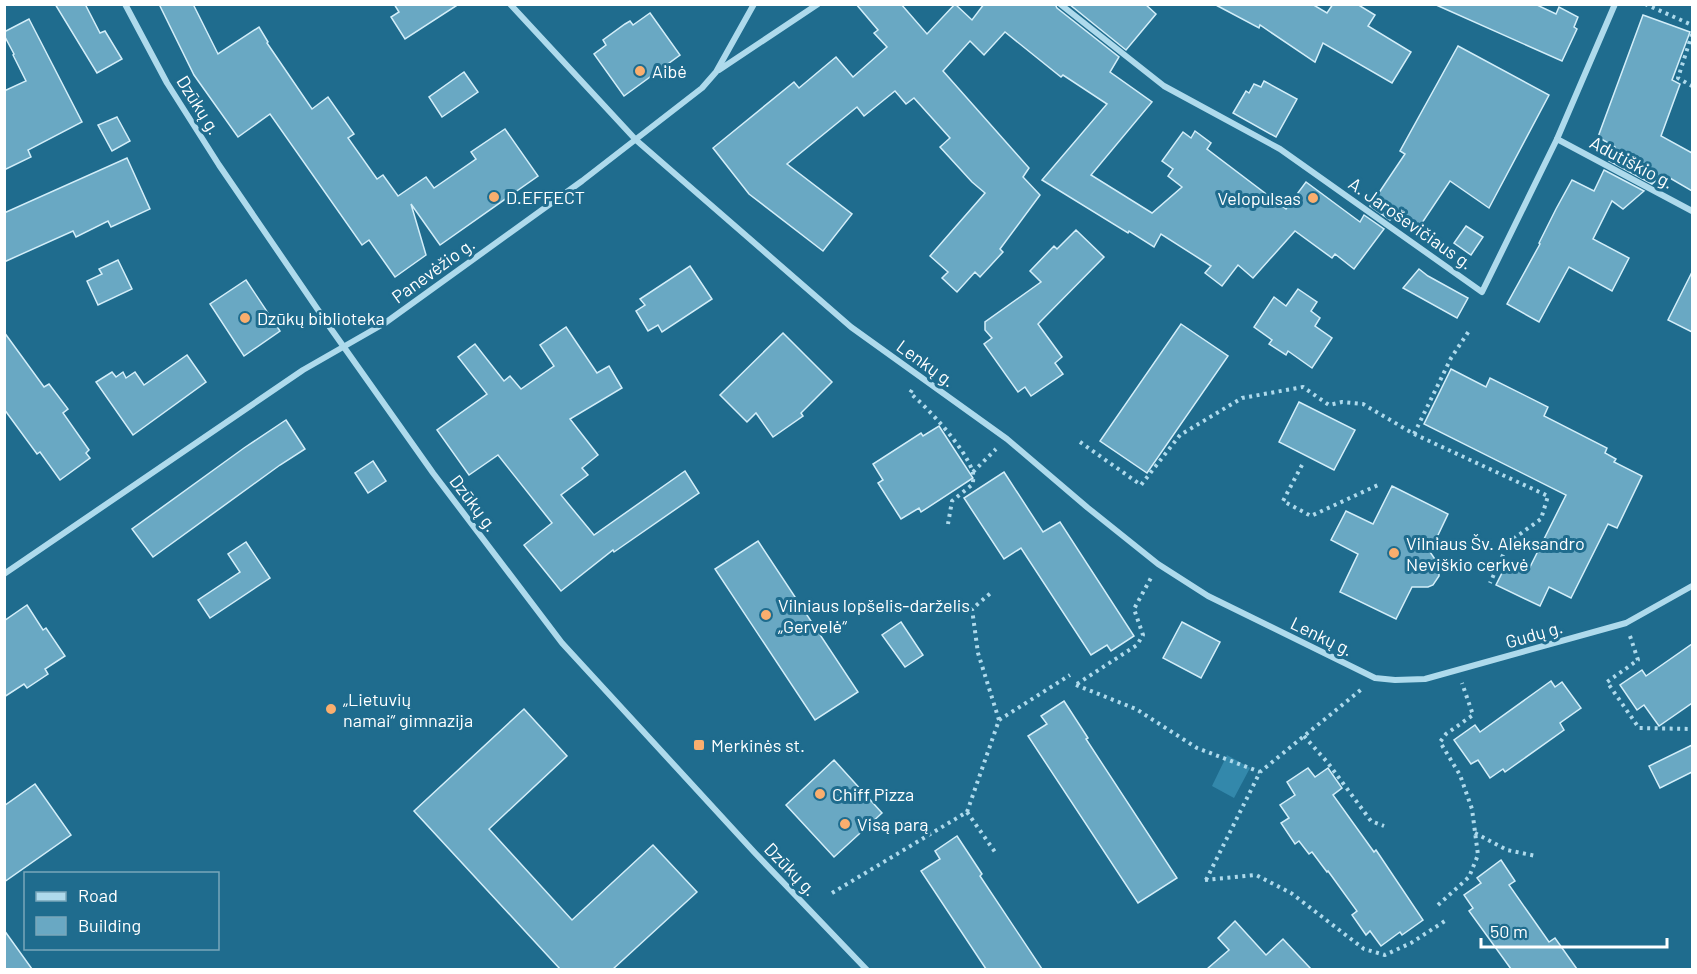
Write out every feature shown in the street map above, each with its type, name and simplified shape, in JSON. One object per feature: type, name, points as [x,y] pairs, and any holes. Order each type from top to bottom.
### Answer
[{"type":"street","name":"Dzūkų g.","points":[[125,4],[167,83],[219,165],[433,474],[562,643],[754,853],[867,969]]},
{"type":"street","name":"Lenkų g.","points":[[510,4],[636,140],[851,327],[1006,439],[1158,564],[1208,596],[1375,678]]},
{"type":"street","name":"Panevėžio g.","points":[[4,574],[303,370],[385,323],[582,182],[702,88],[716,72],[754,4]]},
{"type":"street","name":"Panevėžio g.","points":[[716,72],[818,4]]},
{"type":"street","name":"A. Jaroševičiaus g.","points":[[1060,4],[1164,86],[1281,149],[1482,292],[1557,139],[1615,4]]},
{"type":"street","name":"Adutiškio g.","points":[[1557,139],[1692,211]]},
{"type":"street","name":"Gudų g.","points":[[1375,678],[1425,679],[1626,623],[1692,586]]},
{"type":"path","points":[[1645,4],[1692,25]]},
{"type":"path","points":[[1692,34],[1678,78],[1692,86]]},
{"type":"path","points":[[1414,434],[1451,358],[1469,331]]},
{"type":"path","points":[[920,377],[910,393],[928,408],[964,454],[973,472],[973,484],[952,501],[948,524]]},
{"type":"path","points":[[1080,441],[1141,486],[1180,435],[1242,398],[1303,387],[1329,405],[1341,402],[1363,404],[1414,434],[1548,496],[1540,519],[1509,542],[1490,583]]},
{"type":"path","points":[[973,472],[1006,439]]},
{"type":"path","points":[[1302,465],[1283,501],[1311,516],[1378,485]]},
{"type":"path","points":[[1158,564],[1134,609],[1143,635],[1137,645],[1076,685],[1136,709],[1197,748],[1260,772]]},
{"type":"path","points":[[832,893],[967,812],[999,720],[978,653],[972,609],[993,591]]},
{"type":"path","points":[[1626,623],[1638,660],[1606,682],[1640,728],[1692,729]]},
{"type":"path","points":[[1438,905],[1469,878],[1478,855],[1472,809],[1460,775],[1440,742],[1446,734],[1473,715],[1458,670]]},
{"type":"path","points":[[999,720],[1070,675]]},
{"type":"path","points":[[1375,678],[1260,772],[1206,880],[1256,875],[1291,893],[1364,949],[1385,955],[1411,943],[1448,919]]},
{"type":"path","points":[[1304,736],[1328,763],[1371,821],[1384,826]]},
{"type":"path","points":[[967,812],[995,852]]},
{"type":"path","points":[[1474,833],[1507,850],[1536,856]]},
{"type":"shaded area","points":[[1227,755],[1250,768],[1234,798],[1212,786]]},
{"type":"building","points":[[55,4],[85,4],[100,33],[105,31],[122,59],[97,73]]},
{"type":"building","points":[[159,4],[193,4],[218,54],[259,27],[267,43],[312,109],[328,97],[354,134],[348,138],[377,179],[383,175],[398,196],[426,177],[434,188],[476,159],[471,152],[505,129],[538,176],[440,245],[411,204],[426,255],[395,277],[369,240],[362,245],[270,114],[238,137],[194,75]]},
{"type":"building","points":[[394,4],[459,4],[405,39],[391,17],[399,12]]},
{"type":"building","points":[[856,4],[901,4],[927,34],[955,4],[972,20],[984,4],[1055,4],[1057,8],[1119,57],[1110,72],[1152,102],[1091,175],[1152,213],[1182,187],[1168,176],[1173,169],[1162,161],[1183,132],[1191,138],[1195,131],[1211,143],[1207,149],[1286,209],[1306,182],[1360,222],[1364,215],[1384,229],[1354,269],[1335,254],[1332,258],[1295,231],[1253,278],[1238,265],[1222,286],[1205,273],[1211,266],[1161,234],[1154,247],[1042,180],[1107,104],[1063,75],[1061,77],[1005,32],[984,55],[970,41],[943,71],[1029,168],[1023,177],[1040,195],[1000,249],[1003,252],[980,277],[975,272],[957,292],[942,278],[948,272],[930,256],[985,193],[940,147],[950,138],[914,98],[906,104],[895,91],[864,116],[857,107],[787,164],[852,214],[823,251],[749,194],[713,148],[794,82],[799,88],[836,57],[853,77],[887,47],[874,33],[878,30]]},
{"type":"building","points":[[1069,4],[1145,4],[1156,14],[1126,50]]},
{"type":"building","points":[[1214,4],[1312,4],[1327,13],[1333,4],[1357,4],[1375,15],[1368,26],[1411,52],[1392,83],[1323,43],[1315,62],[1260,25],[1259,28]]},
{"type":"building","points":[[1434,4],[1535,4],[1556,14],[1559,7],[1578,17],[1574,27],[1577,29],[1562,61]]},
{"type":"building","points":[[650,13],[680,55],[624,96],[594,54],[606,45],[603,40],[630,21],[633,25]]},
{"type":"building","points":[[1643,15],[1690,32],[1672,80],[1680,84],[1661,136],[1692,153],[1692,191],[1663,174],[1652,184],[1609,161],[1615,147],[1598,137]]},
{"type":"building","points":[[29,19],[82,122],[28,150],[31,157],[4,170],[4,91],[26,81],[4,32]]},
{"type":"building","points":[[1458,46],[1549,95],[1489,208],[1450,181],[1418,229],[1395,214],[1390,220],[1370,206],[1405,154],[1400,151]]},
{"type":"building","points":[[464,72],[478,92],[442,117],[429,97]]},
{"type":"building","points":[[1264,81],[1297,99],[1276,137],[1233,113],[1246,91],[1249,93],[1254,84],[1261,87]]},
{"type":"building","points":[[117,117],[130,141],[112,151],[98,125]]},
{"type":"building","points":[[127,158],[150,209],[111,227],[108,221],[76,237],[73,231],[4,262],[4,213]]},
{"type":"building","points":[[1604,170],[1644,191],[1623,209],[1612,201],[1593,239],[1629,258],[1612,291],[1569,267],[1539,322],[1507,304],[1572,180],[1594,191]]},
{"type":"building","points":[[1466,226],[1483,237],[1471,255],[1454,243]]},
{"type":"building","points":[[1076,230],[1104,257],[1038,324],[1062,357],[1055,363],[1063,374],[1031,396],[1025,387],[1018,392],[984,344],[992,338],[985,330],[985,322],[1041,282],[1030,271],[1054,246],[1057,249]]},
{"type":"building","points":[[118,260],[132,289],[98,305],[87,281],[102,274],[99,269]]},
{"type":"building","points":[[690,266],[712,299],[662,332],[658,325],[648,331],[636,311],[645,305],[640,299]]},
{"type":"building","points":[[1419,269],[1468,298],[1457,318],[1403,288]]},
{"type":"building","points":[[1692,272],[1692,332],[1668,320]]},
{"type":"building","name":"Dzūkų biblioteka","points":[[246,280],[280,331],[244,356],[210,304]]},
{"type":"building","points":[[1298,289],[1317,302],[1311,311],[1320,318],[1315,326],[1332,338],[1312,368],[1288,351],[1286,355],[1269,344],[1272,340],[1254,327],[1274,297],[1286,306]]},
{"type":"building","points":[[1181,324],[1228,356],[1147,473],[1100,441]]},
{"type":"building","points":[[566,327],[597,373],[609,366],[622,388],[570,419],[598,455],[582,468],[588,475],[561,495],[594,535],[685,471],[699,493],[614,552],[613,550],[561,591],[524,545],[552,523],[498,455],[469,475],[437,430],[487,394],[458,357],[475,344],[504,381],[510,376],[521,389],[554,366],[540,345]]},
{"type":"building","points":[[4,332],[44,387],[49,384],[68,409],[63,413],[89,450],[86,453],[90,458],[60,480],[40,452],[37,454],[4,409]]},
{"type":"building","points":[[783,333],[832,382],[801,413],[803,416],[773,437],[756,413],[747,422],[720,395]]},
{"type":"building","points":[[187,355],[206,382],[133,435],[96,382],[112,372],[116,377],[123,372],[126,378],[135,372],[144,385]]},
{"type":"building","points":[[1451,369],[1486,387],[1490,378],[1548,407],[1544,416],[1607,448],[1605,453],[1616,459],[1614,462],[1642,476],[1617,528],[1608,524],[1571,598],[1549,587],[1540,606],[1496,585],[1508,561],[1528,571],[1566,495],[1424,424]]},
{"type":"building","points":[[1299,402],[1355,430],[1334,470],[1279,442]]},
{"type":"building","points":[[286,420],[305,449],[153,557],[132,529]]},
{"type":"building","points":[[939,426],[973,478],[921,512],[919,508],[901,519],[878,483],[883,480],[873,464],[921,433],[923,436]]},
{"type":"building","points":[[373,461],[386,481],[368,493],[355,473]]},
{"type":"building","points":[[1004,472],[1043,532],[1060,522],[1134,636],[1111,651],[1107,645],[1091,655],[1021,548],[1004,559],[964,498]]},
{"type":"building","name":"Vilniaus Šv. Aleksandro Neviškio cerkvė","points":[[1392,486],[1448,514],[1430,552],[1439,565],[1439,576],[1433,585],[1412,587],[1396,619],[1340,592],[1358,554],[1331,540],[1346,511],[1373,524]]},
{"type":"building","points":[[758,541],[858,692],[815,720],[715,569]]},
{"type":"building","points":[[246,542],[270,578],[210,618],[198,600],[240,572],[228,554]]},
{"type":"building","points":[[27,605],[43,630],[46,628],[65,656],[45,669],[48,674],[27,688],[24,684],[4,697],[4,621]]},
{"type":"building","points":[[901,622],[923,655],[905,667],[882,635]]},
{"type":"building","points":[[1182,622],[1220,642],[1201,678],[1163,658]]},
{"type":"building","points":[[1692,644],[1692,703],[1659,726],[1644,705],[1637,710],[1620,685],[1642,670],[1646,676]]},
{"type":"building","points":[[1551,681],[1555,687],[1562,682],[1581,708],[1560,723],[1564,730],[1505,772],[1503,769],[1490,778],[1478,760],[1471,764],[1454,740],[1475,725],[1480,732]]},
{"type":"building","points":[[1064,701],[1088,738],[1086,739],[1177,878],[1138,903],[1028,736],[1047,724],[1041,716]]},
{"type":"building","points":[[524,709],[567,756],[489,829],[572,920],[653,845],[697,892],[613,969],[560,969],[414,811]]},
{"type":"building","points":[[1692,745],[1692,772],[1660,788],[1649,766]]},
{"type":"building","points":[[834,760],[882,813],[834,857],[786,805]]},
{"type":"building","points":[[1308,768],[1315,777],[1328,768],[1342,788],[1333,795],[1374,852],[1376,850],[1423,920],[1402,935],[1400,932],[1381,946],[1370,931],[1366,935],[1352,915],[1357,911],[1328,871],[1312,852],[1309,854],[1299,841],[1295,844],[1281,823],[1289,818],[1280,805],[1295,795],[1287,782]]},
{"type":"building","points":[[35,784],[71,835],[4,882],[4,806]]},
{"type":"building","points":[[957,836],[982,874],[980,876],[1042,969],[986,969],[921,871],[940,859],[935,851]]},
{"type":"building","points":[[1501,860],[1515,881],[1509,885],[1549,942],[1555,938],[1577,969],[1511,969],[1469,911],[1473,908],[1464,895],[1481,883],[1477,878]]},
{"type":"building","points":[[1235,921],[1266,955],[1283,939],[1311,969],[1207,969],[1229,950],[1218,938]]},
{"type":"building","points":[[4,930],[32,969],[4,969]]},
{"type":"place","name":"Aibė","points":[[640,71]]},
{"type":"place","name":"D.EFFECT","points":[[494,197]]},
{"type":"place","name":"Velopulsas","points":[[1313,198]]},
{"type":"place","name":"Dzūkų biblioteka","points":[[245,318]]},
{"type":"place","name":"Vilniaus Šv. Aleksandro Neviškio cerkvė","points":[[1394,553]]},
{"type":"place","name":"Vilniaus lopšelis-darželis „Gervelė“","points":[[766,615]]},
{"type":"place","name":"„Lietuvių namai“ gimnazija","points":[[331,709]]},
{"type":"place","name":"Merkinės st.","points":[[699,745]]},
{"type":"place","name":"Chiff Pizza","points":[[820,794]]},
{"type":"place","name":"Visą parą","points":[[845,824]]}]
